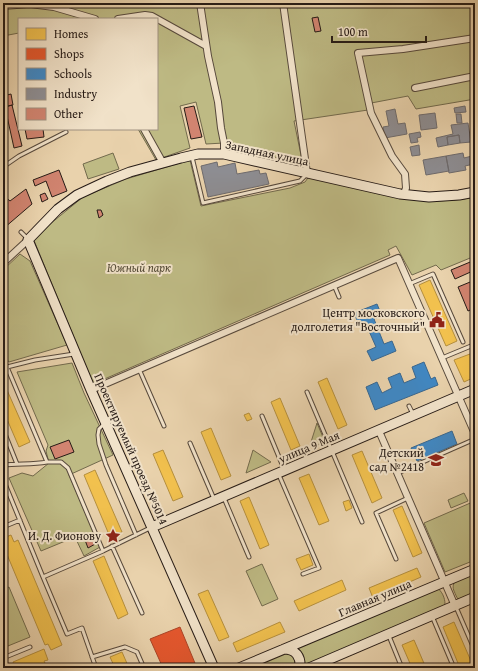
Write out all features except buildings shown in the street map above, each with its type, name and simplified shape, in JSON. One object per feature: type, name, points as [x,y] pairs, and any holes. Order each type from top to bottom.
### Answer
[{"type":"street","points":[[200,3],[206,46],[218,102],[220,128],[224,143],[224,154]]},
{"type":"street","points":[[283,3],[307,173]]},
{"type":"street","points":[[3,6],[30,4],[54,7],[92,18]]},
{"type":"street","points":[[125,18],[145,15],[156,18]]},
{"type":"street","points":[[158,19],[206,46]]},
{"type":"street","points":[[404,194],[406,188],[405,174],[392,156],[371,113],[358,53],[403,49],[475,38]]},
{"type":"street","points":[[414,88],[475,76]]},
{"type":"street","points":[[145,130],[163,163]]},
{"type":"street","name":"Западная улица","points":[[28,240],[58,209],[77,195],[113,179],[163,163],[198,154],[224,154],[404,194],[429,197],[459,196],[475,192]]},
{"type":"street","points":[[3,263],[28,240]]},
{"type":"street","name":"Проектируемый проезд №5014","points":[[28,240],[91,390],[214,668]]},
{"type":"street","points":[[91,390],[140,372],[398,258],[475,434]]},
{"type":"street","name":"улица 9 Мая","points":[[152,527],[475,389]]},
{"type":"street","points":[[379,431],[390,451],[397,473],[455,606]]},
{"type":"street","name":"Главная улица","points":[[239,668],[475,569]]},
{"type":"street","points":[[309,668],[475,597]]},
{"type":"street","points":[[284,649],[290,649],[297,654],[300,658],[300,668]]},
{"type":"lane","points":[[3,167],[19,156],[66,132]]},
{"type":"lane","points":[[192,156],[203,203],[300,181],[307,173]]},
{"type":"lane","points":[[21,232],[28,240]]},
{"type":"lane","points":[[410,284],[433,274],[463,342]]},
{"type":"lane","points":[[334,285],[339,297]]},
{"type":"lane","points":[[442,358],[472,346],[475,352]]},
{"type":"lane","points":[[47,462],[5,367],[35,360],[77,354]]},
{"type":"lane","points":[[140,372],[164,426]]},
{"type":"lane","points":[[307,392],[362,522]]},
{"type":"lane","points":[[409,406],[413,416]]},
{"type":"lane","points":[[262,416],[319,568],[303,574]]},
{"type":"lane","points":[[106,423],[99,429],[99,444],[106,465],[136,535]]},
{"type":"lane","points":[[3,429],[17,464]]},
{"type":"lane","points":[[397,473],[475,439]]},
{"type":"lane","points":[[190,443],[249,557]]},
{"type":"lane","points":[[3,465],[34,465],[47,462],[61,462],[68,468],[103,551]]},
{"type":"lane","points":[[3,479],[67,634],[82,628],[96,668]]},
{"type":"lane","points":[[396,559],[376,513],[408,498]]},
{"type":"lane","points":[[3,527],[20,520]]},
{"type":"lane","points":[[43,577],[103,551],[152,527]]},
{"type":"lane","points":[[112,546],[142,613]]},
{"type":"lane","points":[[455,606],[475,651]]},
{"type":"lane","points":[[432,616],[454,668]]},
{"type":"lane","points":[[388,634],[402,668]]},
{"type":"lane","points":[[3,658],[30,647]]},
{"type":"lane","points":[[92,657],[125,647],[137,652],[144,668]]},
{"type":"green space","points":[[3,3],[475,3],[475,99],[416,109],[408,96],[366,104],[368,110],[294,121],[303,165],[224,143],[206,144],[196,102],[180,106],[190,148],[156,160],[139,130],[158,130],[158,18],[18,18],[18,33],[3,36]]},
{"type":"green space","points":[[113,153],[119,169],[88,179],[83,164]]},
{"type":"green space","name":"Южный парк","points":[[190,160],[201,206],[290,188],[305,182],[310,175],[371,192],[412,199],[432,201],[475,197],[475,256],[441,270],[436,265],[412,275],[396,246],[388,250],[390,255],[93,384],[33,238],[83,197],[126,179]]},
{"type":"green space","points":[[20,254],[30,261],[67,345],[9,362],[3,354],[3,270]]},
{"type":"green space","points":[[72,363],[84,393],[113,455],[69,475],[100,547],[84,556],[75,537],[41,551],[9,478],[22,473],[33,476],[49,463],[46,451],[48,445],[17,372]]},
{"type":"green space","points":[[317,423],[325,442],[313,447],[311,442]]},
{"type":"green space","points":[[253,450],[271,462],[246,473]]},
{"type":"green space","points":[[464,493],[468,501],[451,508],[448,500]]},
{"type":"green space","points":[[475,501],[475,560],[445,572],[424,523]]},
{"type":"green space","points":[[262,564],[278,599],[262,606],[246,571]]},
{"type":"green space","points":[[475,573],[475,596],[459,600],[454,591],[454,584],[459,579]]},
{"type":"green space","points":[[9,587],[30,637],[3,648],[3,590]]},
{"type":"green space","points":[[437,588],[442,593],[444,599],[445,604],[442,608],[302,667],[304,656],[297,648]]},
{"type":"green space","points":[[282,652],[289,652],[292,656],[295,661],[294,668],[243,668]]},
{"type":"place","name":"Центр московского долголетия \"Восточный\"","points":[[437,320]]},
{"type":"place","name":"Детский сад №2418","points":[[436,460]]},
{"type":"place","name":"И. Д. Фионову","points":[[113,536]]}]
